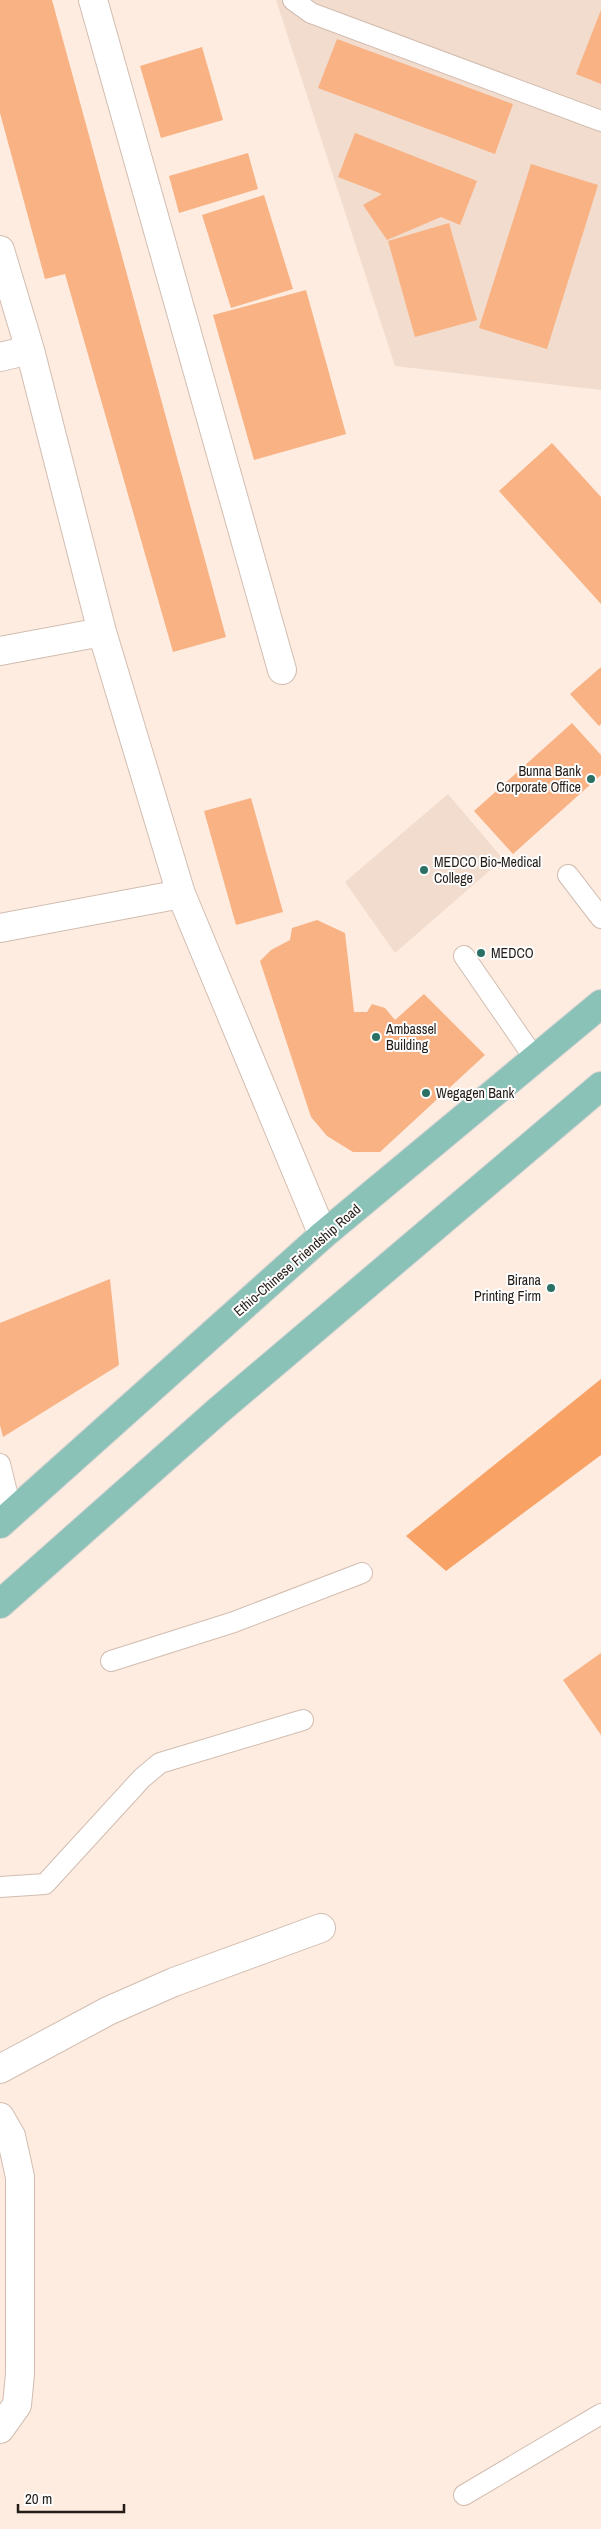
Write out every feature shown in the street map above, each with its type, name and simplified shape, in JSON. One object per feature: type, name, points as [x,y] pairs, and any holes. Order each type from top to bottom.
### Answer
[{"type":"main road","name":"Ethio-Chinese Friendship Road","points":[[6,1518],[323,1236],[601,1004]]},
{"type":"main road","points":[[0,1604],[227,1403],[601,1086]]},
{"type":"street","points":[[93,0],[282,670]]},
{"type":"street","points":[[0,250],[30,350],[102,632],[181,894],[323,1236]]},
{"type":"street","points":[[0,357],[30,350]]},
{"type":"street","points":[[0,651],[102,632]]},
{"type":"street","points":[[0,928],[181,894]]},
{"type":"street","points":[[0,2070],[108,2010],[174,1982],[321,1928]]},
{"type":"street","points":[[0,2117],[11,2136],[20,2177],[20,2374],[17,2405],[0,2429]]},
{"type":"lane","points":[[293,0],[312,13],[601,121]]},
{"type":"lane","points":[[568,875],[601,918]]},
{"type":"lane","points":[[464,956],[536,1059]]},
{"type":"lane","points":[[0,1464],[6,1518]]},
{"type":"lane","points":[[111,1661],[234,1622],[362,1573]]},
{"type":"lane","points":[[0,1887],[46,1884],[142,1778],[160,1763],[303,1720]]},
{"type":"lane","points":[[464,2495],[601,2414]]},
{"type":"shaded area","points":[[276,0],[601,0],[601,390],[395,366]]},
{"type":"shaded area","name":"MEDCO Bio-Medical College","points":[[448,794],[503,859],[395,953],[345,882]]},
{"type":"shaded area","points":[[601,1379],[601,1455],[446,1571],[406,1536]]},
{"type":"building","points":[[0,0],[52,0],[226,637],[173,652],[65,274],[45,279],[0,113]]},
{"type":"building","points":[[601,10],[601,84],[576,74]]},
{"type":"building","points":[[337,39],[513,104],[495,154],[318,88]]},
{"type":"building","points":[[202,47],[223,120],[161,138],[140,66]]},
{"type":"building","points":[[355,133],[477,181],[460,225],[441,217],[387,240],[363,205],[382,194],[338,177]]},
{"type":"building","points":[[248,153],[258,189],[179,213],[169,176]]},
{"type":"building","points":[[531,164],[598,185],[547,349],[479,328]]},
{"type":"building","points":[[264,195],[293,289],[231,308],[202,215]]},
{"type":"building","points":[[449,223],[477,320],[415,337],[388,241]]},
{"type":"building","points":[[306,290],[346,434],[254,460],[213,315]]},
{"type":"building","points":[[552,443],[601,497],[601,604],[499,491]]},
{"type":"building","points":[[601,667],[601,724],[599,726],[570,694]]},
{"type":"building","points":[[572,723],[601,755],[601,775],[513,854],[474,811]]},
{"type":"building","points":[[251,798],[283,912],[236,925],[204,811]]},
{"type":"building","name":"Ambassel Building","points":[[317,920],[345,933],[354,1012],[367,1012],[372,1004],[385,1008],[395,1020],[424,994],[485,1055],[380,1152],[353,1152],[327,1136],[311,1117],[260,961],[271,950],[290,940],[292,928]]},
{"type":"building","points":[[110,1279],[119,1365],[3,1437],[0,1425],[0,1323]]},
{"type":"building","points":[[601,1653],[601,1735],[563,1680]]},
{"type":"place","name":"Bunna Bank Corporate Office","points":[[591,779]]},
{"type":"place","name":"MEDCO Bio-Medical College","points":[[424,870]]},
{"type":"place","name":"MEDCO","points":[[481,953]]},
{"type":"place","name":"Ambassel Building","points":[[376,1037]]},
{"type":"place","name":"Wegagen Bank","points":[[426,1093]]},
{"type":"place","name":"Birana Printing Firm","points":[[551,1288]]}]
